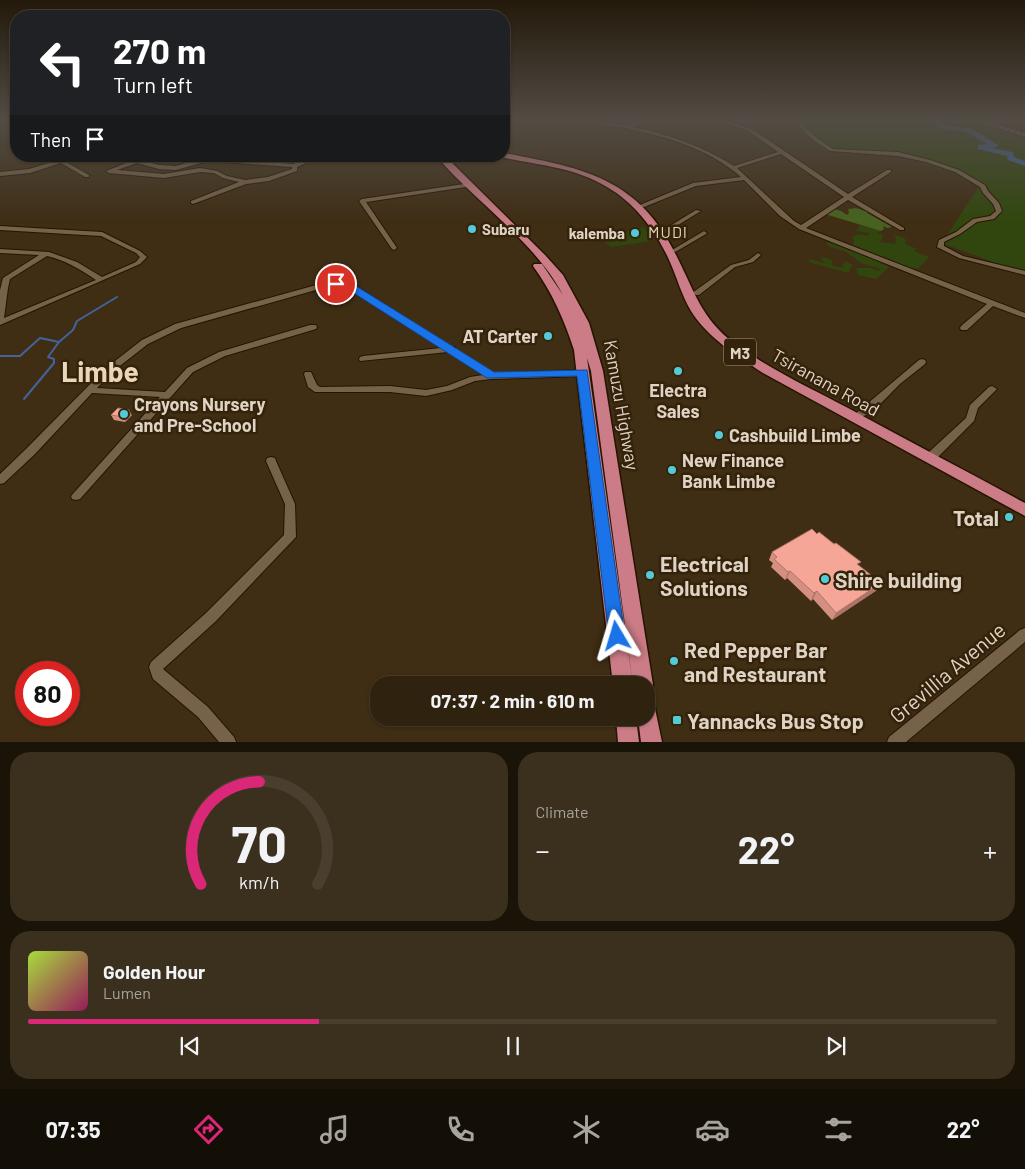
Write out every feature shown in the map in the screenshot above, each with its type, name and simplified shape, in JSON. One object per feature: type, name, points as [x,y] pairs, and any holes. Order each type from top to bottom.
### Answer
[{"type":"highway","name":"Tsiranana Road","points":[[510,155],[590,175],[617,189],[640,207],[663,232],[675,250],[703,310],[715,325],[737,344],[768,364],[860,415],[1025,503]]},
{"type":"highway","name":"Kamuzu Highway","points":[[439,162],[464,186],[549,278],[572,324],[580,350],[622,676]]},
{"type":"highway","name":"Kamuzu Highway","points":[[446,162],[542,257],[558,276],[584,323],[597,371],[642,676]]},
{"type":"highway","name":"Tsiranana Road","points":[[640,207],[670,252],[698,313],[714,332],[731,346],[784,380],[1025,510]]},
{"type":"highway","points":[[627,726],[629,742]]},
{"type":"highway","points":[[649,726],[652,742]]},
{"type":"street","points":[[708,154],[733,168],[787,220],[801,228],[1025,316]]},
{"type":"street","points":[[733,168],[777,154]]},
{"type":"street","points":[[784,154],[848,198],[902,229]]},
{"type":"street","points":[[886,154],[907,155],[945,166],[980,183],[996,203],[999,211],[992,218],[975,220],[958,233],[941,241],[940,247],[961,257],[1025,274]]},
{"type":"street","points":[[0,174],[30,170],[58,162]]},
{"type":"street","points":[[63,162],[88,176]]},
{"type":"street","points":[[134,162],[108,171],[164,176],[200,170],[214,172],[224,177],[245,182]]},
{"type":"street","points":[[141,162],[159,167],[176,168],[194,162]]},
{"type":"street","points":[[242,162],[294,166],[304,162]]},
{"type":"street","points":[[193,202],[245,182],[283,175],[295,170],[294,166]]},
{"type":"street","points":[[801,228],[889,171]]},
{"type":"street","points":[[640,207],[695,184],[745,178]]},
{"type":"street","points":[[394,248],[362,201],[464,186]]},
{"type":"street","points":[[663,232],[698,211]]},
{"type":"street","points":[[0,228],[102,234],[144,255],[144,258],[138,263],[101,280],[0,323],[7,278],[48,253]]},
{"type":"street","points":[[675,250],[704,233]]},
{"type":"street","points":[[0,251],[48,253],[68,260],[101,280]]},
{"type":"street","points":[[696,293],[733,266],[751,261],[758,255]]},
{"type":"street","points":[[0,480],[91,390],[108,370],[160,334],[178,326],[330,284],[345,285],[353,288],[452,349],[491,376]]},
{"type":"street","points":[[964,328],[992,303]]},
{"type":"street","points":[[76,496],[190,370],[222,354],[313,328]]},
{"type":"street","points":[[363,360],[452,349]]},
{"type":"street","points":[[860,415],[922,362]]},
{"type":"street","points":[[308,374],[313,387],[318,390],[390,389],[426,393],[449,388],[473,379],[491,376],[583,372]]},
{"type":"street","points":[[933,454],[970,419],[973,407],[992,389]]},
{"type":"street","points":[[91,390],[167,395]]},
{"type":"street","points":[[229,742],[204,712],[158,674],[156,667],[211,617],[290,537],[290,504],[272,461]]},
{"type":"street","name":"Grevillia Avenue","points":[[894,742],[1025,634]]},
{"type":"green space","points":[[896,154],[1025,154],[1025,274],[942,243],[981,183]]},
{"type":"green space","points":[[856,208],[868,212],[892,227],[887,228],[883,226],[884,229],[881,231],[825,214],[834,209],[847,215],[849,213],[848,209]]},
{"type":"green space","points":[[860,225],[881,231],[877,233],[888,237],[882,236],[882,240],[879,241],[881,242],[897,244],[895,242],[896,237],[891,234],[908,239],[904,239],[906,241],[905,244],[918,249],[914,249],[916,252],[929,257],[918,269],[908,268],[885,257],[852,246],[854,241],[852,238],[857,234],[869,236],[869,233],[856,231]]},
{"type":"green space","name":"kalemba","points":[[644,227],[652,241],[611,247],[600,238]]},
{"type":"green space","points":[[833,242],[849,250],[847,251],[865,254],[867,258],[877,257],[887,262],[880,263],[889,267],[876,279],[858,275],[856,268],[872,268],[878,271],[881,269],[861,263],[845,251],[830,247],[825,243]]},
{"type":"green space","points":[[822,257],[832,260],[833,266],[845,268],[842,266],[846,261],[854,266],[851,266],[849,272],[845,272],[809,261],[810,259],[827,264],[821,260]]},
{"type":"building","points":[[118,408],[129,410],[123,417],[111,415]]},
{"type":"building","name":"Shire building","points":[[812,529],[834,544],[836,543],[861,562],[857,564],[881,583],[836,613],[817,591],[814,593],[774,559],[777,557],[772,552]]},
{"type":"waterway","name":"MUDI","points":[[1008,154],[1011,158],[1025,164]]},
{"type":"waterway","points":[[59,342],[73,330],[77,321],[117,297]]},
{"type":"waterway","points":[[0,356],[20,356],[40,338],[59,342]]},
{"type":"waterway","points":[[24,399],[54,363],[54,359],[48,357],[59,342]]},
{"type":"place","name":"Subaru","points":[[472,229]]},
{"type":"place","name":"kalemba","points":[[635,233]]},
{"type":"place","name":"AT Carter","points":[[548,336]]},
{"type":"place","name":"Electra Sales","points":[[678,371]]},
{"type":"place","name":"Crayons Nursery and Pre-School","points":[[124,414]]},
{"type":"place","name":"Cashbuild Limbe","points":[[719,435]]},
{"type":"place","name":"New Finance Bank Limbe","points":[[672,470]]},
{"type":"place","name":"Total","points":[[1009,517]]},
{"type":"place","name":"Electrical Solutions","points":[[650,575]]},
{"type":"place","name":"Shire building","points":[[825,579]]},
{"type":"place","name":"Red Pepper Bar and Restaurant","points":[[674,661]]},
{"type":"place","name":"Yannacks Bus Stop","points":[[677,720]]},
{"type":"district","name":"MUDI","points":[[668,231]]},
{"type":"district","name":"Limbe","points":[[100,371]]},
{"type":"route","points":[[336,284],[353,288],[452,349],[491,376],[583,372],[617,636]]}]
